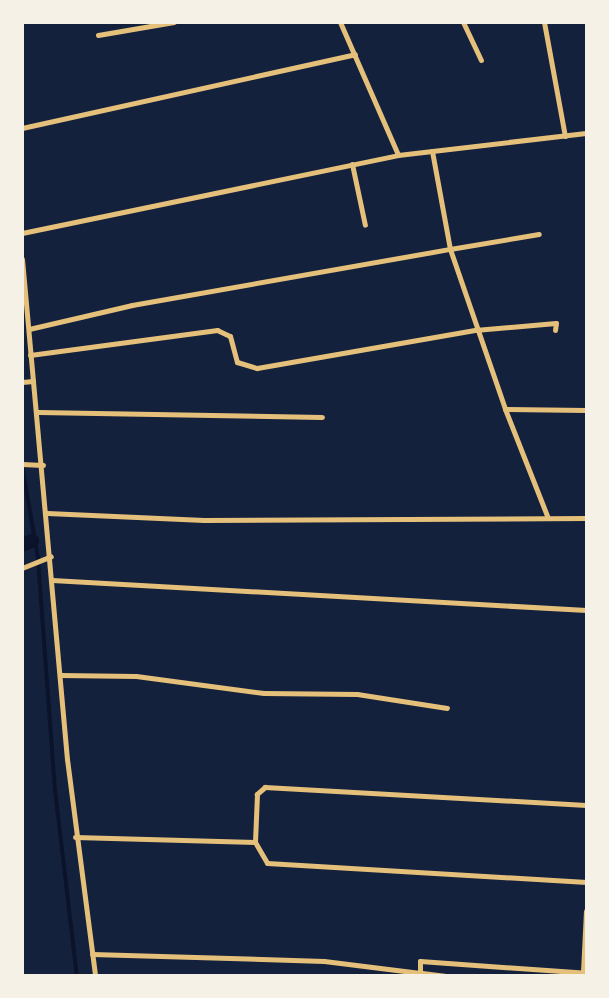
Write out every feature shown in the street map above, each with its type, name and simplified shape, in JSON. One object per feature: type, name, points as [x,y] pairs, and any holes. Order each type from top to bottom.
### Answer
[{"type":"street","points":[[98,35],[174,22]]},
{"type":"street","points":[[340,22],[398,155]]},
{"type":"street","points":[[463,22],[481,60]]},
{"type":"street","points":[[544,22],[565,136]]},
{"type":"street","points":[[22,128],[355,54]]},
{"type":"street","points":[[22,233],[398,155],[586,133]]},
{"type":"street","points":[[432,151],[450,249],[475,330],[548,518]]},
{"type":"street","points":[[352,164],[365,225]]},
{"type":"street","points":[[29,329],[132,305],[539,234]]},
{"type":"street","points":[[22,259],[29,329],[27,352],[38,412],[40,465],[47,513],[48,557],[75,837],[95,975]]},
{"type":"street","points":[[27,352],[218,330],[230,336],[237,362],[245,368],[475,330],[556,323],[555,330]]},
{"type":"street","points":[[23,382],[33,381]]},
{"type":"street","points":[[505,409],[586,410]]},
{"type":"street","points":[[38,412],[322,417]]},
{"type":"street","points":[[22,464],[40,465]]},
{"type":"street","points":[[47,513],[204,520],[586,518]]},
{"type":"street","points":[[24,567],[48,557]]},
{"type":"street","points":[[52,580],[586,610]]},
{"type":"street","points":[[60,675],[164,679],[264,693],[357,694],[447,708]]},
{"type":"street","points":[[586,806],[265,787],[257,794],[255,842],[267,862],[586,882]]},
{"type":"street","points":[[75,837],[255,842]]},
{"type":"street","points":[[420,973],[423,960],[585,972],[586,911]]},
{"type":"street","points":[[92,954],[324,961],[446,975]]},
{"type":"waterway","points":[[22,465],[38,559],[55,790],[77,976]]},
{"type":"waterway","points":[[22,545],[32,541]]}]
